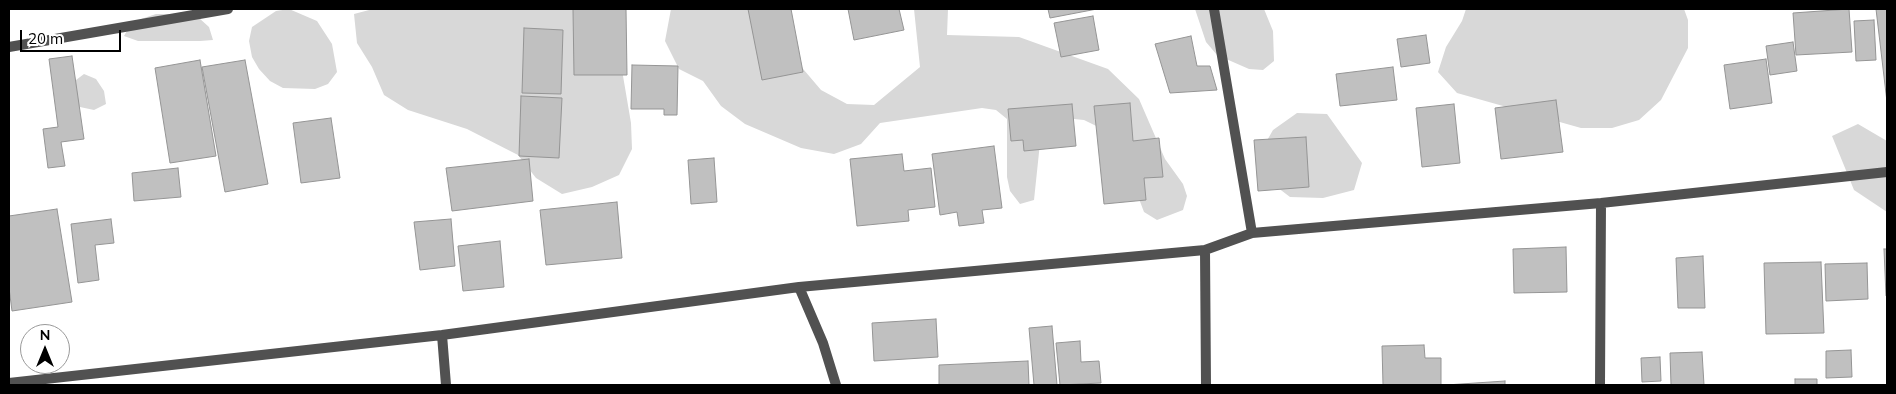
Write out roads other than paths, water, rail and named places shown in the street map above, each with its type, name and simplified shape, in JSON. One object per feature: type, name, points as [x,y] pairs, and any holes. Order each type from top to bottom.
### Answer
[{"type":"street","points":[[9,47],[228,9]]},
{"type":"street","points":[[1214,9],[1252,233]]},
{"type":"street","points":[[9,382],[77,380],[442,335],[799,287],[1205,250],[1252,233],[1601,203],[1887,172]]},
{"type":"street","points":[[1600,385],[1601,203]]},
{"type":"street","points":[[1205,250],[1206,385]]},
{"type":"street","points":[[799,287],[823,344],[836,385]]},
{"type":"street","points":[[442,335],[446,385]]}]
